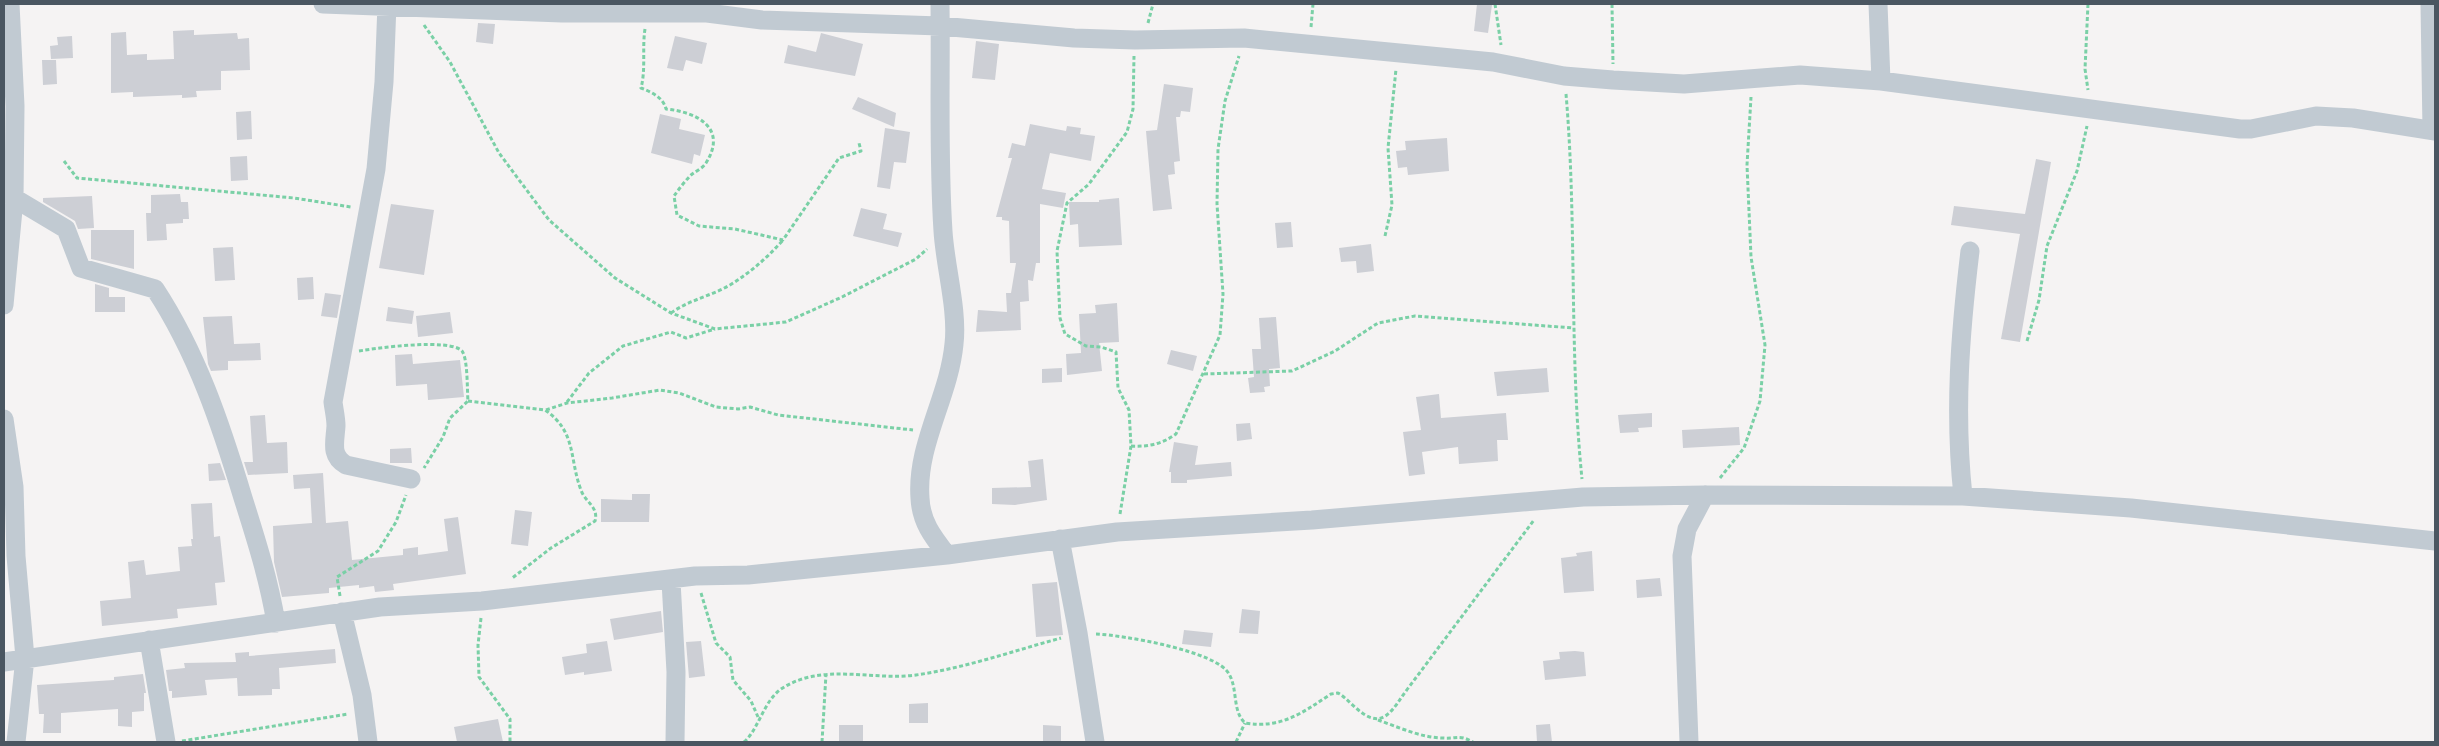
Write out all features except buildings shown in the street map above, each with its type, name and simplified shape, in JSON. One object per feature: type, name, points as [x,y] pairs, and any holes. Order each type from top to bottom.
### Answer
[{"type":"street","points":[[4,305],[15,106],[10,4]]},
{"type":"street","points":[[323,4],[562,14],[707,14],[762,20],[940,26],[1074,38],[1135,40],[1244,38],[1506,65],[1564,76],[1613,80],[1684,84],[1800,75],[1881,81],[2251,130],[2316,116],[2353,118],[2434,131],[2430,4]]},
{"type":"street","points":[[940,4],[940,186],[954,343],[920,469],[921,513],[927,529],[946,555]]},
{"type":"street","points":[[1878,4],[1881,81]]},
{"type":"street","points":[[386,6],[384,82],[376,169],[333,402],[336,424],[334,449],[339,460],[346,464],[412,478]]},
{"type":"street","points":[[9,195],[66,229],[81,268],[155,289],[174,317],[206,386],[270,584],[276,622]]},
{"type":"street","points":[[1963,496],[1958,446],[1959,380],[1962,321],[1970,251]]},
{"type":"street","points":[[4,419],[14,487],[10,556],[25,658],[16,742]]},
{"type":"street","points":[[1689,742],[1682,556],[1687,529],[1704,495]]},
{"type":"street","points":[[4,662],[380,606],[482,601],[671,581],[695,576],[748,575],[946,555],[1117,532],[1584,497],[1704,495],[1963,496],[2131,508],[2435,540]]},
{"type":"street","points":[[1060,539],[1078,633],[1095,742]]},
{"type":"street","points":[[671,581],[676,672],[675,742]]},
{"type":"street","points":[[342,612],[364,711],[368,742]]},
{"type":"street","points":[[150,640],[166,742]]},
{"type":"path","points":[[1305,44],[1310,29],[1314,4]]},
{"type":"path","points":[[1495,4],[1496,25],[1506,65]]},
{"type":"path","points":[[1612,4],[1613,80]]},
{"type":"path","points":[[2027,341],[2039,300],[2047,246],[2077,171],[2091,109],[2085,69],[2088,4]]},
{"type":"path","points":[[412,8],[450,62],[499,153],[549,220],[615,278],[671,314],[715,329]]},
{"type":"path","points":[[647,14],[642,48],[644,76],[641,88],[654,93],[666,109],[683,111],[701,119],[711,128],[715,146],[705,164],[690,176],[674,196],[676,215],[699,226],[735,229],[783,240]]},
{"type":"path","points":[[1131,446],[1146,447],[1166,441],[1176,434],[1220,335],[1223,294],[1217,204],[1218,149],[1225,101],[1244,38]]},
{"type":"path","points":[[1117,532],[1131,446],[1129,410],[1118,388],[1116,352],[1101,347],[1086,346],[1065,334],[1060,318],[1057,251],[1067,203],[1089,184],[1127,132],[1133,109],[1135,40]]},
{"type":"path","points":[[1385,236],[1392,205],[1388,148],[1397,53]]},
{"type":"path","points":[[1564,76],[1572,188],[1576,420],[1584,497]]},
{"type":"path","points":[[1704,495],[1744,448],[1760,401],[1765,345],[1751,257],[1748,165],[1752,80]]},
{"type":"path","points":[[671,314],[682,305],[729,285],[764,262],[783,240],[840,158],[861,151],[859,143]]},
{"type":"path","points":[[64,161],[77,178],[294,198],[369,210]]},
{"type":"path","points":[[566,403],[589,373],[623,346],[672,332],[686,338],[715,329],[786,322],[842,297],[916,259],[943,233]]},
{"type":"path","points":[[1204,374],[1292,371],[1335,351],[1378,323],[1393,318],[1414,316],[1573,328]]},
{"type":"path","points":[[468,401],[545,410],[566,403],[660,390],[679,394],[716,407],[738,409],[750,407],[778,415],[931,432]]},
{"type":"path","points":[[509,581],[551,548],[588,526],[596,517],[593,506],[580,489],[572,448],[564,429],[555,417],[545,410]]},
{"type":"path","points":[[1378,720],[1390,712],[1548,501]]},
{"type":"path","points":[[695,576],[716,643],[730,657],[732,680],[751,702],[759,718]]},
{"type":"path","points":[[482,601],[478,645],[479,677],[510,719],[510,742]]},
{"type":"path","points":[[744,742],[780,690],[803,679],[826,674],[914,675],[985,659],[1078,633],[1110,634],[1168,644],[1216,663],[1228,671],[1233,681],[1239,718],[1245,723],[1274,725],[1292,718],[1331,694],[1338,693],[1371,720],[1378,720],[1412,732],[1443,738],[1461,736],[1473,742]]},
{"type":"path","points":[[822,742],[826,674]]},
{"type":"path","points":[[174,742],[364,711]]},
{"type":"path","points":[[1236,742],[1245,723]]}]
